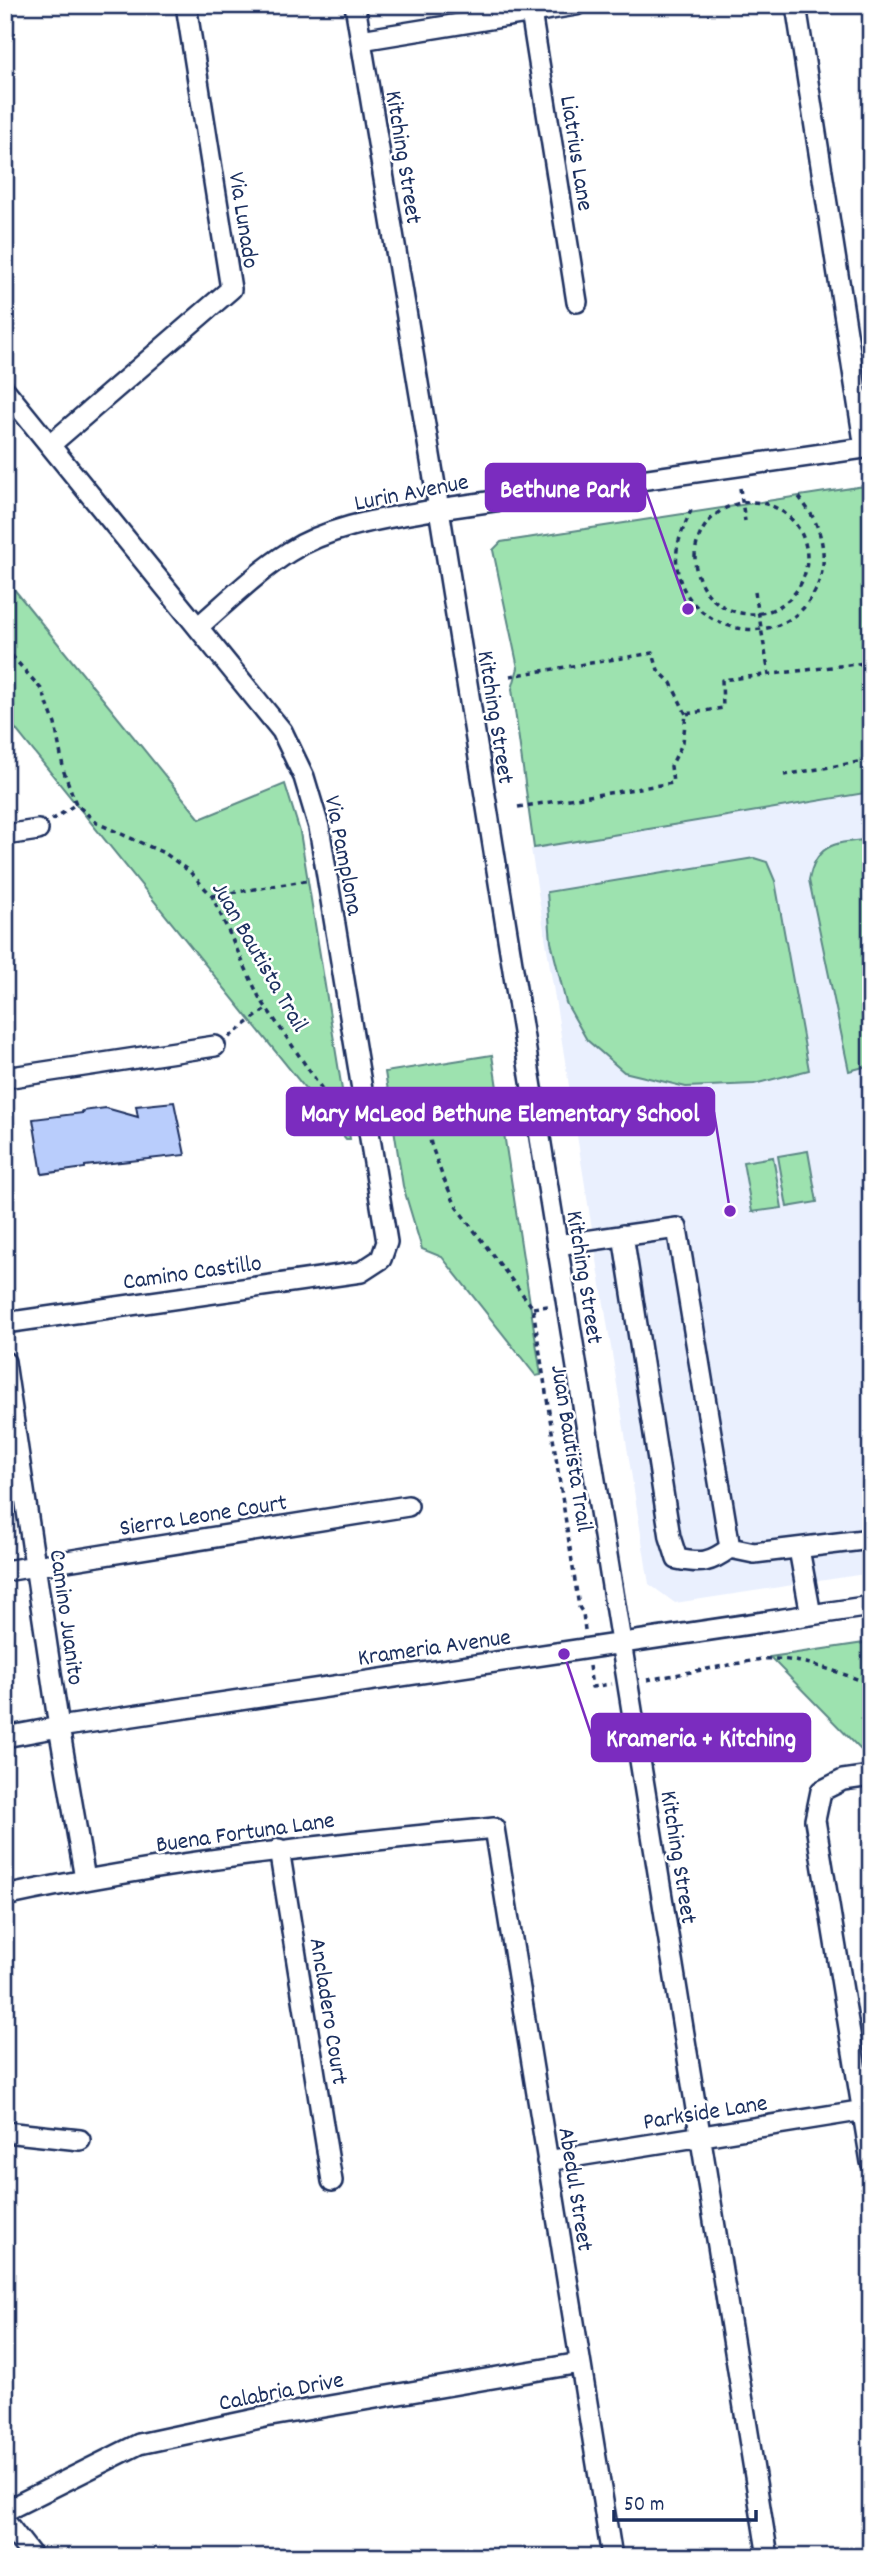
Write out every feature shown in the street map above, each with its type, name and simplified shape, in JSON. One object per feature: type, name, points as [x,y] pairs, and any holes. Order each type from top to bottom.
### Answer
[{"type":"street","name":"Via Lunado","points":[[50,445],[231,289],[186,5]]},
{"type":"street","name":"Kitching Street","points":[[355,5],[439,509],[768,2557]]},
{"type":"street","points":[[360,40],[576,5]]},
{"type":"street","points":[[796,5],[868,448]]},
{"type":"street","name":"Liatrius Lane","points":[[531,12],[577,302]]},
{"type":"street","name":"Via Pamplona","points":[[5,390],[282,731],[304,777],[319,827],[387,1242],[381,1259]]},
{"type":"street","name":"Lurin Avenue","points":[[198,627],[261,572],[291,551],[324,535],[367,522],[439,509],[868,448]]},
{"type":"street","points":[[5,835],[38,830]]},
{"type":"street","points":[[5,1078],[215,1046]]},
{"type":"street","points":[[556,1245],[677,1227],[730,1548]]},
{"type":"street","points":[[623,1236],[670,1537],[677,1559],[697,1563],[715,1559],[730,1548],[754,1553],[871,1539]]},
{"type":"street","name":"Camino Castillo","points":[[5,1322],[361,1272],[381,1259]]},
{"type":"street","name":"Camino Juanito","points":[[5,1362],[59,1727],[85,1879]]},
{"type":"street","name":"Sierra Leone Court","points":[[5,1572],[408,1506]]},
{"type":"street","points":[[799,1549],[811,1615]]},
{"type":"street","name":"Krameria Avenue","points":[[5,1737],[871,1606]]},
{"type":"street","points":[[871,1776],[844,1780],[821,1790],[815,1819],[867,2110],[871,2162]]},
{"type":"street","name":"Buena Fortuna Lane","points":[[5,1896],[85,1879],[279,1849],[494,1828]]},
{"type":"street","name":"Abedul Street","points":[[494,1828],[612,2557]]},
{"type":"street","name":"Ancladero Court","points":[[279,1849],[332,2181]]},
{"type":"street","name":"Parkside Lane","points":[[547,2161],[867,2110]]},
{"type":"street","points":[[5,2133],[80,2140]]},
{"type":"street","name":"Calabria Drive","points":[[5,2511],[139,2444],[265,2417],[580,2363]]},
{"type":"street","points":[[5,2521],[33,2557]]},
{"type":"path","points":[[740,488],[745,521]]},
{"type":"path","points":[[691,510],[680,536],[677,552],[677,568],[687,594],[706,617],[735,628],[761,631],[793,620],[810,601],[822,576],[824,547],[816,523],[797,494]]},
{"type":"path","points":[[741,502],[762,502],[780,509],[795,522],[805,539],[808,558],[806,568],[794,594],[779,606],[759,613],[743,613],[726,608],[712,597],[701,583],[696,567],[696,549],[701,533],[712,518],[741,502]]},
{"type":"path","points":[[755,592],[769,675]]},
{"type":"path","points":[[5,648],[41,690],[55,724],[64,772],[76,804],[38,830]]},
{"type":"path","points":[[510,676],[653,653],[657,670],[671,683],[686,714],[683,742],[671,766],[673,783],[518,807]]},
{"type":"path","points":[[686,714],[723,708],[722,680],[864,663],[871,656]]},
{"type":"path","points":[[864,663],[871,668]]},
{"type":"path","points":[[784,775],[858,762],[871,757]]},
{"type":"path","name":"Juan Bautista Trail","points":[[76,804],[97,823],[166,854],[190,872],[212,896],[266,1009],[324,1092],[337,1097],[397,1093],[413,1099],[426,1120],[431,1144],[457,1208],[533,1308],[579,1607],[583,1614]]},
{"type":"path","points":[[212,896],[327,878]]},
{"type":"path","points":[[215,1046],[266,1009]]},
{"type":"path","points":[[666,1678],[713,1667],[779,1658],[823,1666],[871,1684]]},
{"type":"shaded area","points":[[871,792],[871,1573],[675,1603],[649,1584],[531,849]]},
{"type":"green space","points":[[871,485],[871,792],[534,848],[512,689],[518,668],[493,550],[501,542]]},
{"type":"green space","points":[[5,578],[200,819],[285,784],[300,832],[350,1139],[346,1139],[5,716]]},
{"type":"green space","points":[[871,839],[871,1065],[849,1071],[809,880],[812,867],[823,851],[838,844]]},
{"type":"green space","points":[[754,858],[767,862],[775,881],[809,1070],[754,1084],[686,1087],[624,1072],[587,1040],[566,1003],[551,942],[547,892]]},
{"type":"green space","points":[[492,1055],[541,1375],[536,1376],[442,1257],[422,1249],[403,1186],[385,1072]]},
{"type":"green space","points":[[808,1151],[817,1202],[787,1207],[778,1156]]},
{"type":"green space","points":[[773,1157],[782,1208],[752,1212],[743,1162]]},
{"type":"green space","points":[[871,1642],[871,1753],[864,1753],[770,1657]]},
{"type":"building","points":[[174,1102],[185,1155],[85,1166],[42,1174],[33,1119],[106,1108],[138,1117],[136,1106]]},
{"type":"place","name":"Bethune Park","points":[[688,609]]},
{"type":"place","name":"Mary McLeod Bethune Elementary School","points":[[730,1211]]},
{"type":"place","name":"Krameria + Kitching","points":[[564,1654]]}]
